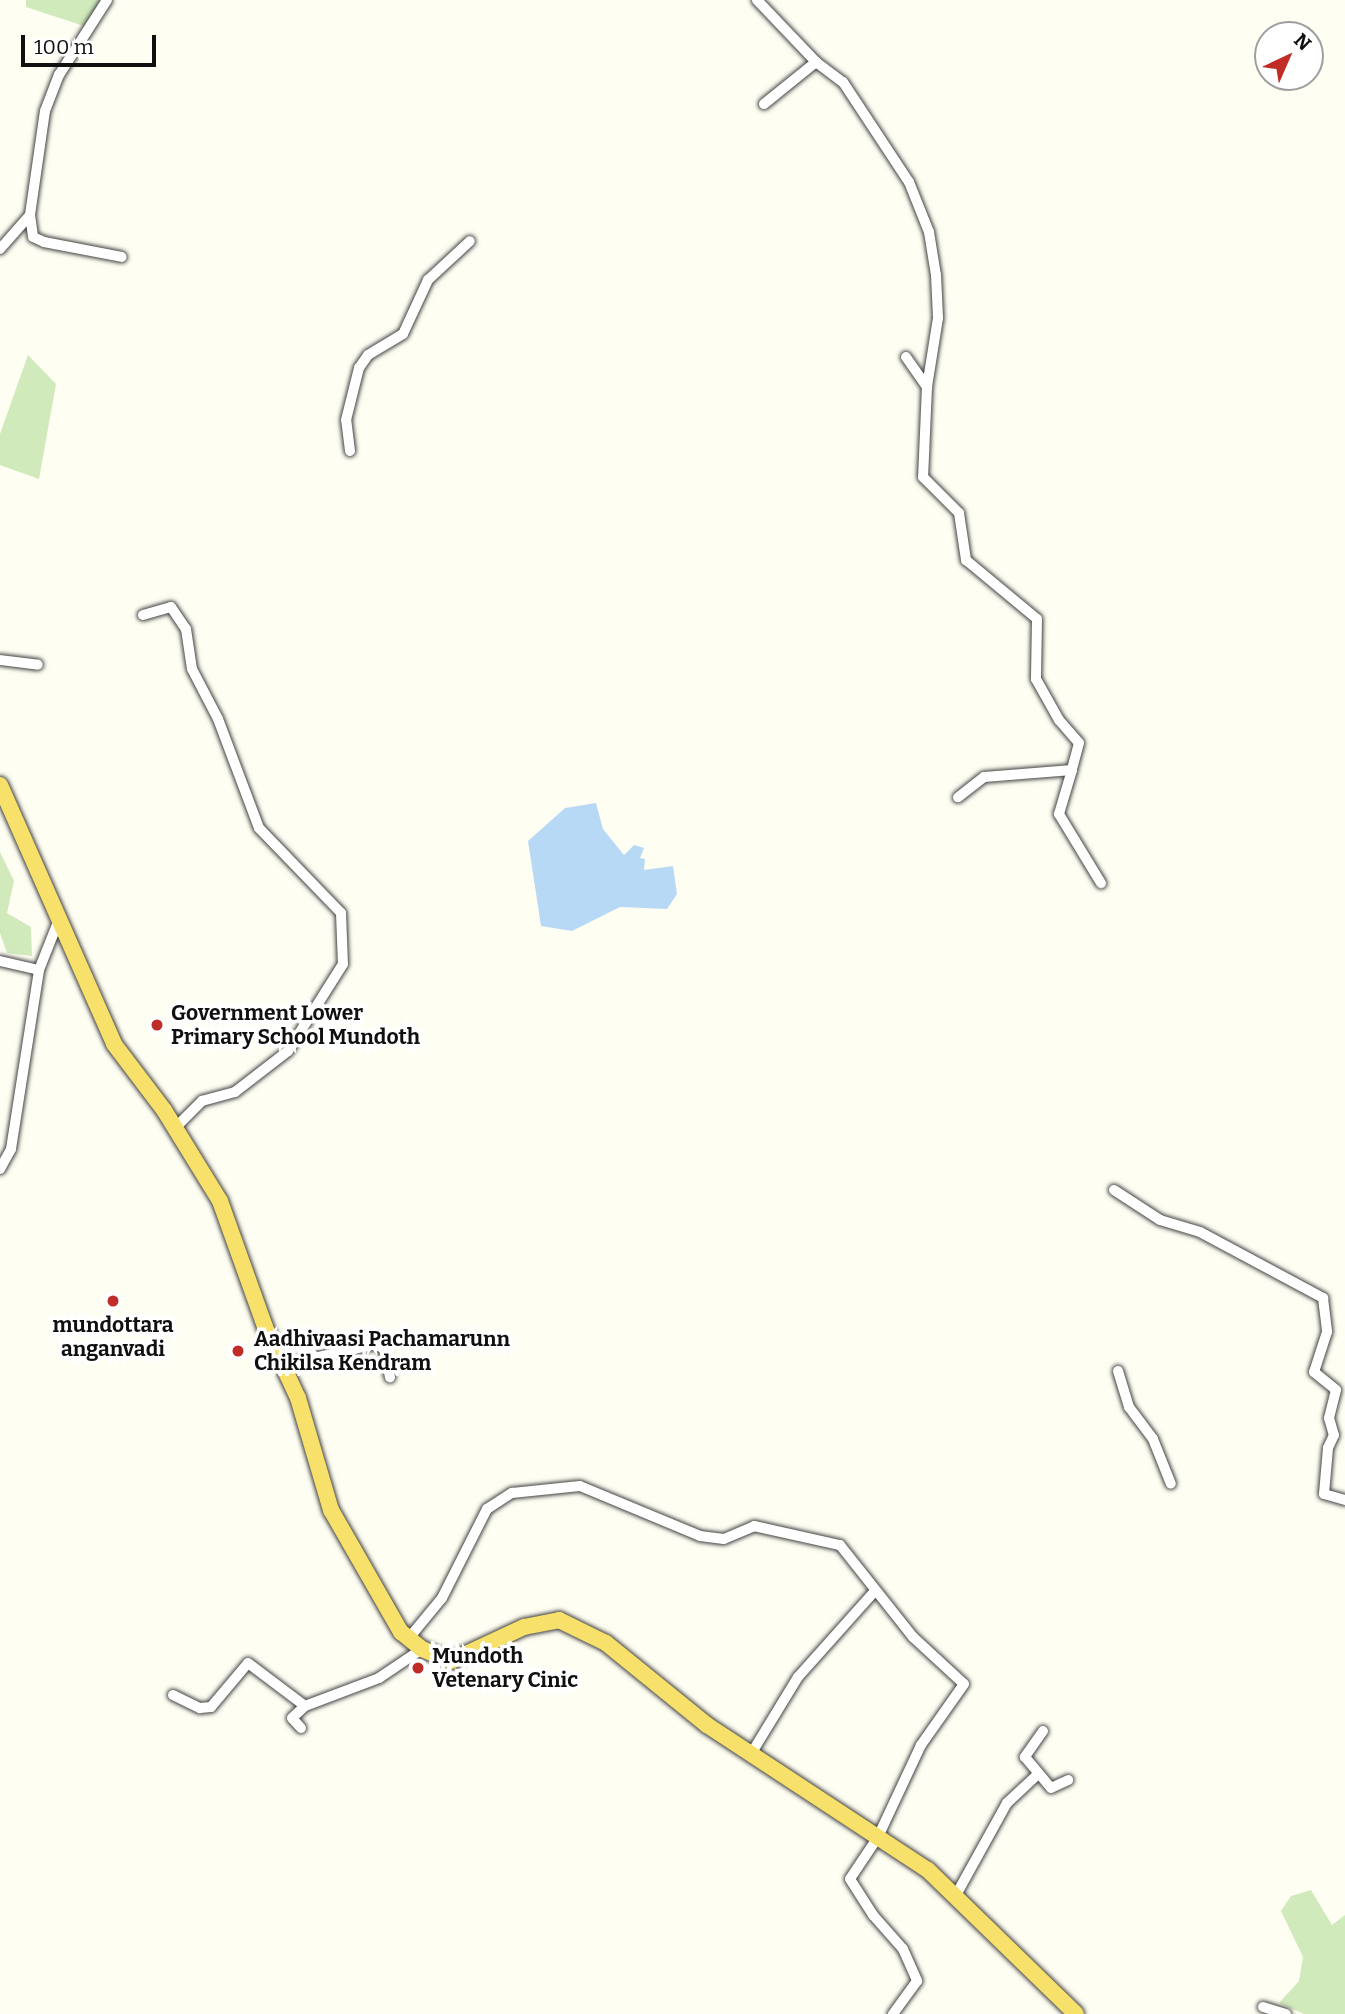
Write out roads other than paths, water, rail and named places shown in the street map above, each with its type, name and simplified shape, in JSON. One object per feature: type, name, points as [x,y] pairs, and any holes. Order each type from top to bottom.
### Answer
[{"type":"main road","points":[[0,785],[58,922],[114,1044],[175,1128],[220,1201],[283,1366],[298,1398],[331,1510],[409,1638],[422,1649],[451,1661],[524,1627],[559,1620],[606,1643],[707,1725],[928,1870],[1076,2014]]},
{"type":"street","points":[[107,0],[59,75],[45,111],[30,215],[33,237],[44,242],[122,257]]},
{"type":"street","points":[[757,0],[816,62],[843,82],[909,182],[929,232],[938,318],[928,387],[923,477],[960,513],[966,560],[1037,619],[1036,679],[1059,720],[1079,743],[1059,814],[1101,883]]},
{"type":"street","points":[[764,104],[816,62]]},
{"type":"street","points":[[0,249],[30,215]]},
{"type":"street","points":[[350,451],[346,420],[359,368],[368,355],[403,334],[428,280],[470,241]]},
{"type":"street","points":[[906,357],[928,387]]},
{"type":"street","points":[[143,615],[171,607],[186,629],[192,669],[249,793],[259,828],[341,913],[343,964],[288,1051],[235,1092],[202,1101],[175,1128]]},
{"type":"street","points":[[0,660],[38,665]]},
{"type":"street","points":[[958,797],[984,777],[1072,770]]},
{"type":"street","points":[[0,1169],[11,1149],[39,971],[58,922]]},
{"type":"street","points":[[0,961],[39,971]]},
{"type":"street","points":[[1114,1190],[1160,1220],[1200,1232],[1324,1298],[1327,1332],[1314,1372],[1336,1390],[1329,1418],[1334,1435],[1324,1494],[1345,1500]]},
{"type":"street","points":[[283,1366],[376,1344],[384,1349],[390,1377]]},
{"type":"street","points":[[1118,1371],[1129,1407],[1153,1440],[1171,1484]]},
{"type":"street","points":[[409,1638],[442,1598],[487,1509],[512,1493],[580,1486],[701,1536],[724,1539],[754,1526],[840,1545],[874,1592],[913,1637],[964,1684],[909,1765],[878,1837],[850,1879],[873,1915],[903,1949],[917,1981],[893,2014]]},
{"type":"street","points":[[751,1754],[798,1677],[874,1592]]},
{"type":"street","points":[[301,1728],[292,1718],[305,1706],[379,1678],[422,1649]]},
{"type":"street","points":[[173,1695],[200,1707],[211,1707],[248,1663],[305,1706]]},
{"type":"street","points":[[1043,1731],[1025,1757],[1051,1788],[1069,1780]]},
{"type":"street","points":[[956,1895],[1007,1803],[1038,1774]]},
{"type":"street","points":[[1263,2007],[1286,2014]]},
{"type":"water","points":[[596,803],[603,829],[624,855],[634,845],[644,848],[640,858],[645,859],[644,870],[673,866],[677,894],[667,909],[620,907],[572,931],[541,926],[528,841],[565,808]]},
{"type":"place","name":"Government Lower Primary School Mundoth","points":[[157,1025]]},
{"type":"place","name":"mundottara anganvadi","points":[[113,1301]]},
{"type":"place","name":"Aadhivaasi Pachamarunn Chikilsa Kendram","points":[[238,1351]]},
{"type":"place","name":"Mundoth Vetenary Cinic","points":[[418,1668]]}]
